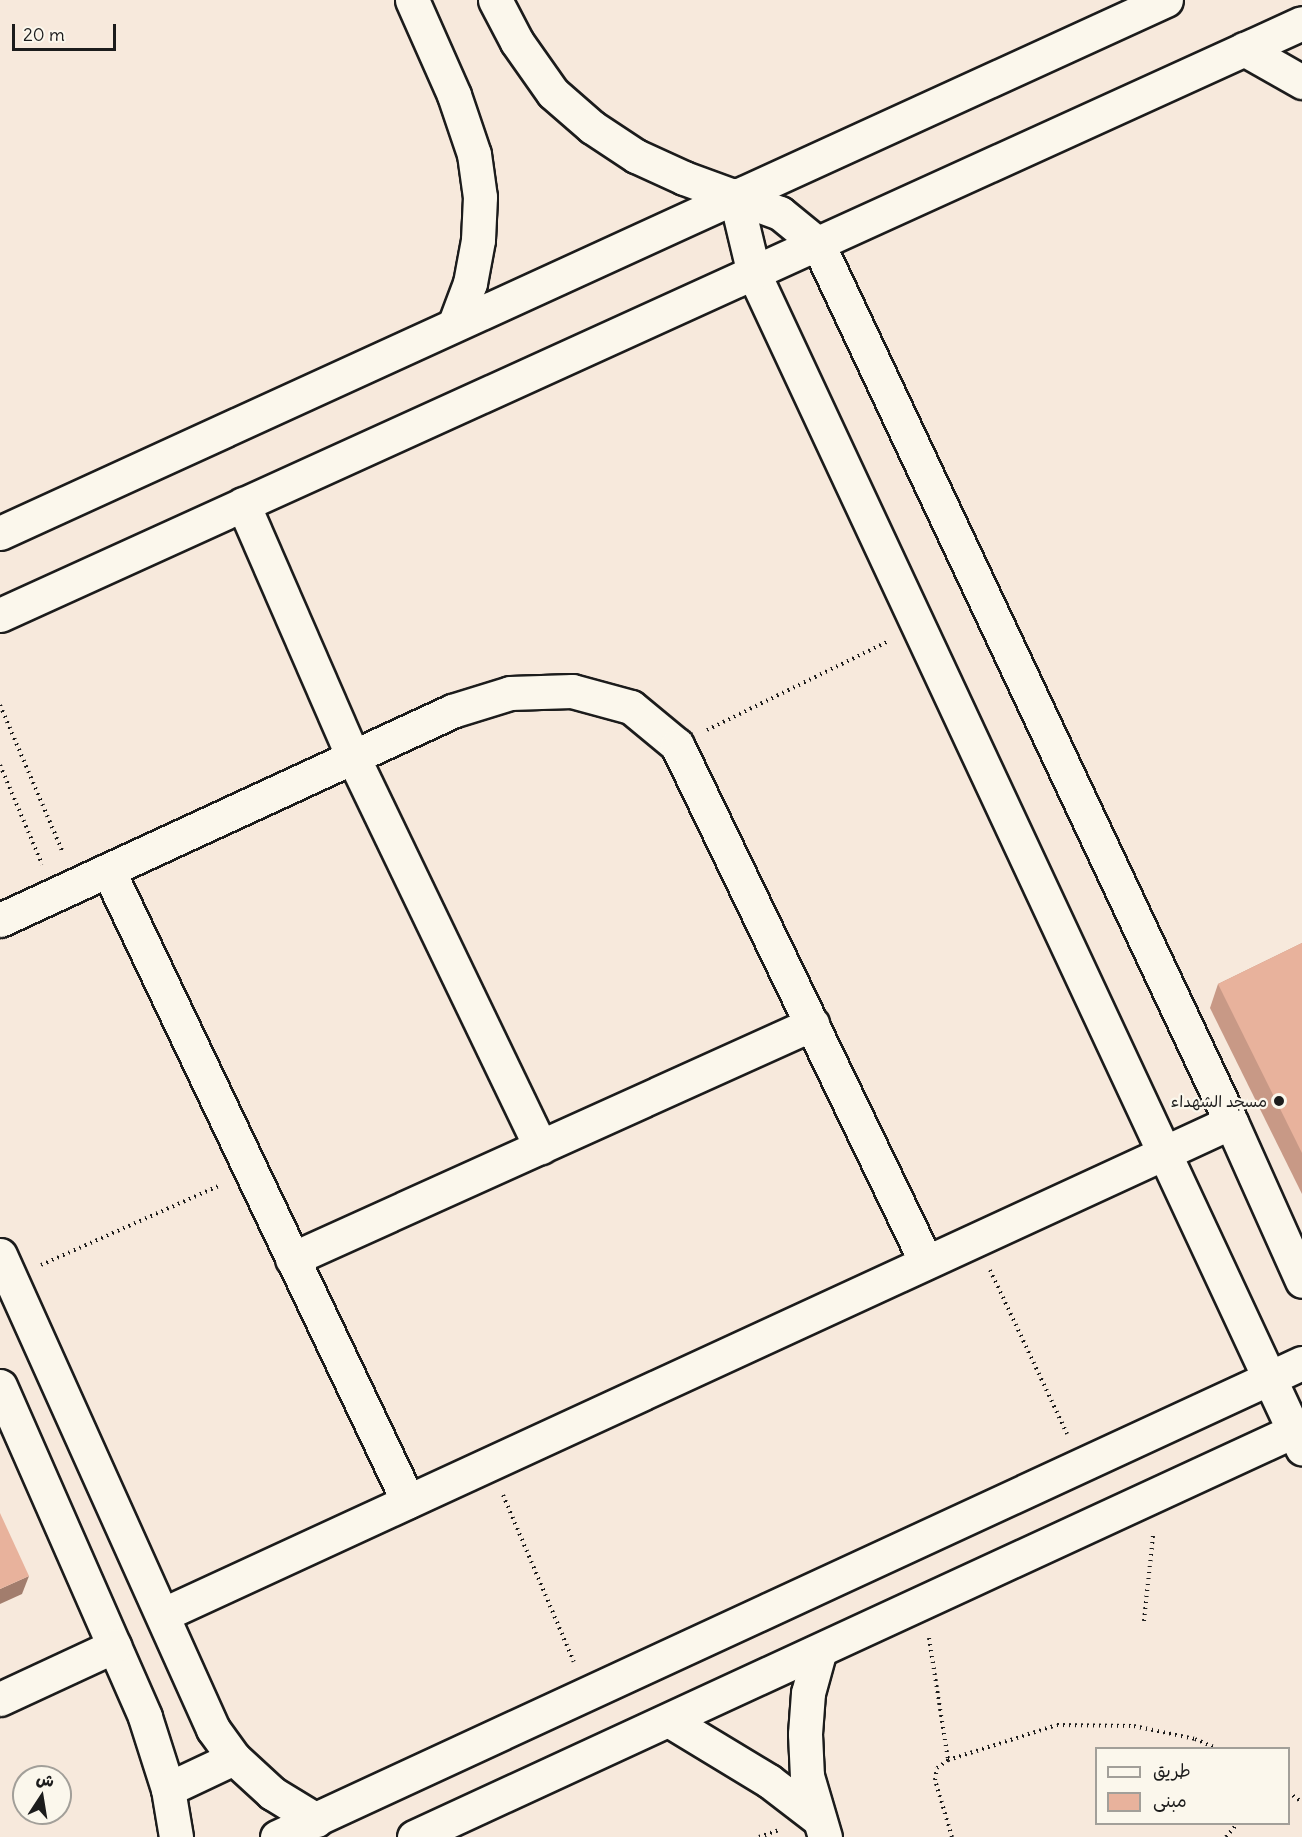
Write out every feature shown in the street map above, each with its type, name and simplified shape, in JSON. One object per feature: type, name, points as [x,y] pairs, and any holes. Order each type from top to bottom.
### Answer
[{"type":"street","points":[[412,0],[454,95],[474,154],[478,187],[478,240],[470,283],[454,323]]},
{"type":"street","points":[[495,0],[517,42],[553,93],[592,128],[636,156],[780,213],[818,244],[1231,1122],[1302,1281]]},
{"type":"street","points":[[0,533],[454,323],[1166,0]]},
{"type":"street","points":[[0,615],[1302,23]]},
{"type":"street","points":[[1244,49],[1302,82]]},
{"type":"street","points":[[414,1837],[819,1653],[1157,1495],[1299,1435],[1270,1378],[1167,1152],[917,627],[754,274],[735,195]]},
{"type":"street","points":[[243,504],[352,757],[541,1147]]},
{"type":"street","points":[[0,920],[452,711],[510,693],[572,691],[631,707],[676,745],[926,1262]]},
{"type":"street","points":[[108,870],[408,1501]]},
{"type":"street","points":[[292,1259],[812,1024]]},
{"type":"street","points":[[164,1614],[1231,1122]]},
{"type":"street","points":[[5,1267],[164,1614],[196,1697],[234,1758],[272,1793],[316,1820]]},
{"type":"street","points":[[278,1837],[589,1696],[1302,1363]]},
{"type":"street","points":[[0,1386],[145,1717],[168,1789],[176,1837]]},
{"type":"street","points":[[0,1699],[114,1646]]},
{"type":"street","points":[[819,1653],[808,1693],[805,1734],[807,1776],[821,1827]]},
{"type":"street","points":[[670,1721],[750,1768],[821,1827]]},
{"type":"street","points":[[168,1789],[234,1758]]},
{"type":"path","points":[[676,745],[917,627]]},
{"type":"path","points":[[0,705],[66,890]]},
{"type":"path","points":[[0,765],[66,890]]},
{"type":"path","points":[[5,1267],[250,1172]]},
{"type":"path","points":[[976,1239],[1082,1466]]},
{"type":"path","points":[[489,1463],[589,1696]]},
{"type":"path","points":[[1144,1621],[1157,1495]]},
{"type":"path","points":[[923,1604],[948,1760]]},
{"type":"path","points":[[952,1837],[935,1780],[937,1768],[948,1760],[1057,1725],[1134,1726],[1195,1739],[1212,1747]]},
{"type":"path","points":[[1226,1837],[1236,1825]]},
{"type":"building","name":"مسجد الشهداء","points":[[1302,943],[1302,1153],[1218,984]]},
{"type":"building","points":[[0,1513],[29,1576],[0,1589]]},
{"type":"place","name":"مسجد الشهداء","points":[[1279,1101]]}]
